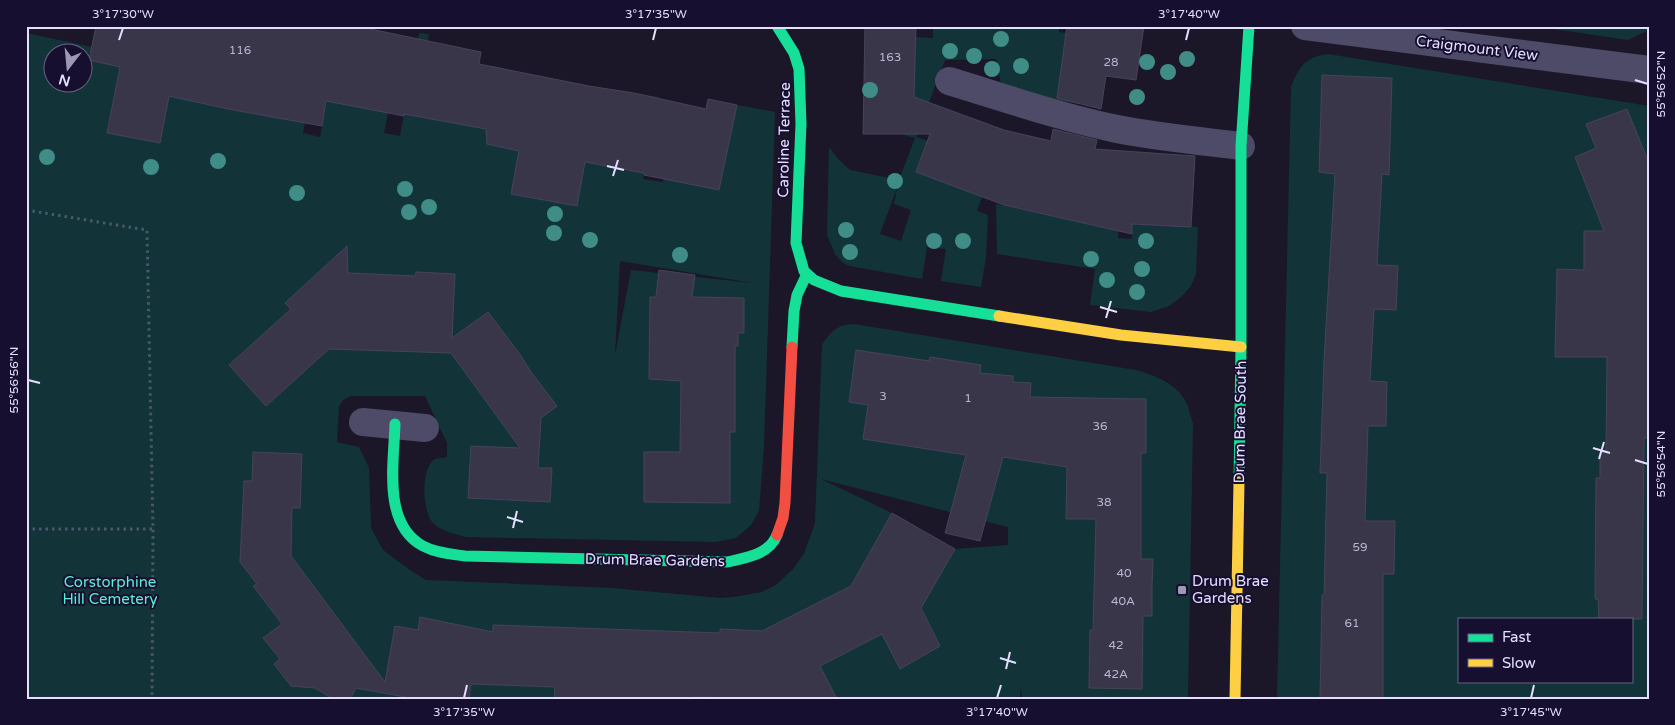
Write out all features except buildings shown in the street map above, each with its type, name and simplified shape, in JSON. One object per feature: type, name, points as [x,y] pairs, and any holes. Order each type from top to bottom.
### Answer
[{"type":"street","name":"Caroline Terrace","points":[[777,26],[794,53],[800,69],[802,124],[796,243],[799,261],[806,276]]},
{"type":"street","name":"Drum Brae South","points":[[1235,699],[1242,346],[1241,146],[1248,26]]},
{"type":"street","name":"Craigmount View","points":[[1305,26],[1649,70]]},
{"type":"street","points":[[949,81],[1052,113],[1116,128],[1157,136],[1241,146]]},
{"type":"street","points":[[806,276],[824,285],[850,292],[1121,335],[1242,346]]},
{"type":"street","name":"Drum Brae Gardens","points":[[395,424],[394,495],[398,517],[409,533],[423,546],[465,556],[727,562],[750,557],[766,550],[778,538],[782,524],[785,503],[794,311],[798,294],[806,276]]},
{"type":"street","points":[[363,422],[424,428]]},
{"type":"path","points":[[26,210],[147,230],[153,529],[152,699]]},
{"type":"path","points":[[26,530],[153,529]]},
{"type":"green space","points":[[933,26],[1059,26],[1059,32],[1066,33],[1058,94],[1103,101],[1101,107],[1046,99],[1001,84],[996,59],[945,60],[916,137],[928,141],[916,172],[972,193],[993,166],[977,211],[988,215],[986,257],[981,287],[941,281],[946,249],[927,247],[922,279],[850,266],[843,263],[835,254],[827,235],[829,147],[850,170],[899,180],[915,138],[901,134],[915,37],[933,38]],"holes":[[[898,185],[894,204],[911,210],[901,241],[880,234]]]},
{"type":"green space","points":[[1533,26],[1649,26],[1649,30],[1628,40]]},
{"type":"green space","name":"Corstorphine Hill Cemetery","points":[[26,33],[68,42],[42,42],[42,92],[92,92],[92,47],[120,66],[107,133],[160,143],[167,108],[139,102],[204,74],[198,103],[228,109],[310,97],[303,133],[320,137],[327,100],[375,110],[391,98],[384,133],[400,136],[419,33],[429,34],[414,116],[438,120],[440,108],[484,124],[494,66],[505,69],[490,144],[501,147],[504,134],[537,140],[531,172],[516,169],[511,194],[577,206],[585,162],[632,171],[646,95],[658,97],[643,179],[663,182],[667,163],[719,190],[737,105],[775,112],[764,446],[759,511],[751,525],[736,538],[716,542],[466,537],[450,532],[434,524],[430,518],[425,501],[424,491],[427,471],[435,459],[447,457],[447,443],[425,396],[351,396],[343,400],[339,406],[337,442],[359,447],[369,468],[371,528],[383,550],[426,580],[612,588],[720,598],[762,592],[776,585],[793,569],[804,554],[815,523],[822,345],[828,336],[839,327],[854,324],[1136,370],[1157,377],[1170,384],[1181,394],[1188,406],[1193,423],[1188,699],[1022,699],[1021,686],[1020,699],[26,699]],"holes":[[[620,261],[753,283],[631,270],[615,355]],[[821,479],[1008,527],[1008,545],[955,549],[892,513]]]},
{"type":"green space","points":[[1328,54],[1649,106],[1649,699],[1277,699],[1291,87],[1300,68],[1314,57]]},
{"type":"green space","points":[[1116,150],[1119,151],[1118,238],[1132,239],[1132,224],[1198,227],[1196,274],[1191,286],[1169,306],[1151,312],[1090,305],[1095,269],[997,254],[996,204],[1099,226]]},
{"type":"traffic: fast","points":[[777,26],[794,53],[799,69],[801,124],[796,243],[804,271],[814,280],[841,291],[999,316]]},
{"type":"traffic: fast","points":[[1239,482],[1241,146],[1249,26]]},
{"type":"traffic: fast","points":[[792,347],[797,295],[806,276]]},
{"type":"traffic: fast","points":[[395,424],[393,491],[396,508],[401,523],[410,536],[423,546],[433,550],[465,556],[727,562],[749,557],[762,551],[773,542],[777,535]]},
{"type":"traffic: slow","points":[[999,316],[1121,335],[1241,347]]},
{"type":"traffic: slow","points":[[1235,699],[1239,482]]},
{"type":"traffic: jam","points":[[777,535],[783,518],[785,503],[792,347]]},
{"type":"place","name":"Drum Brae Gardens","points":[[1182,590]]}]
